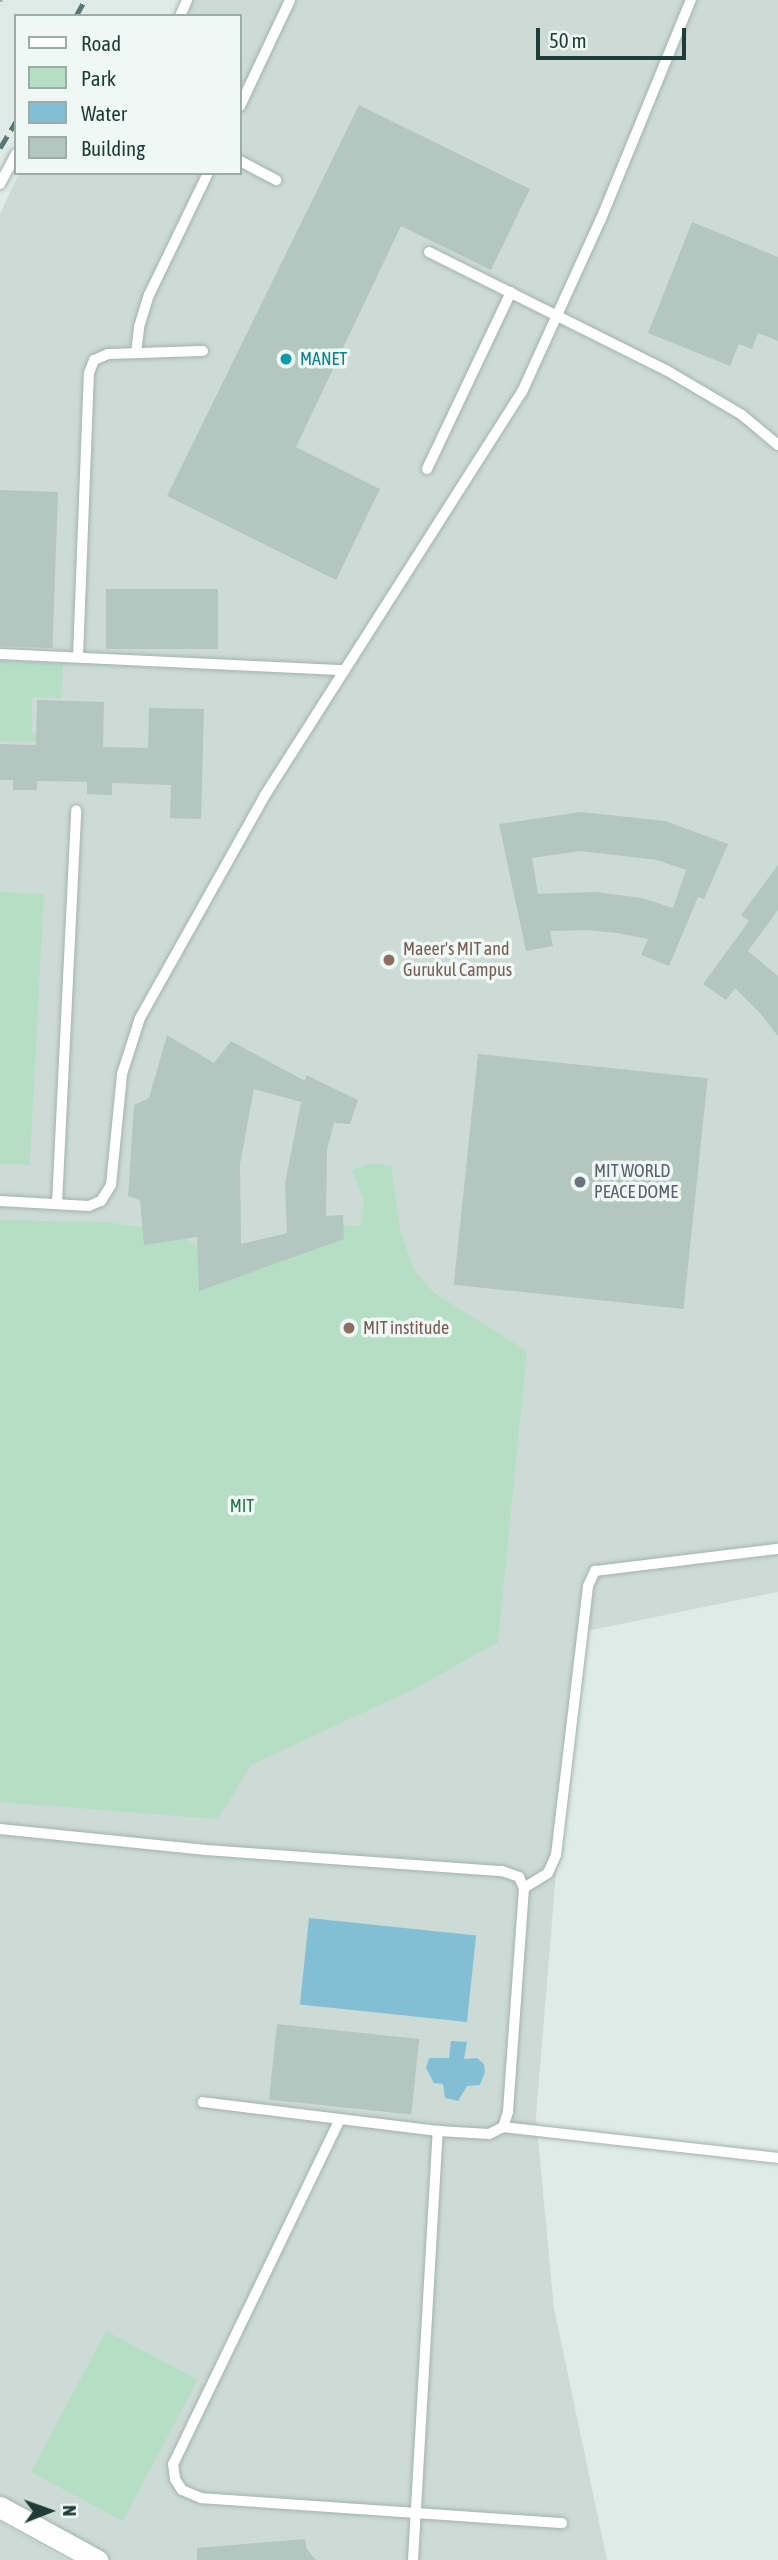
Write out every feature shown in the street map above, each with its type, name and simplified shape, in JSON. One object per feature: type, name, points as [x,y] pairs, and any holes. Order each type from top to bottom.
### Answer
[{"type":"street","points":[[0,2507],[97,2560]]},
{"type":"lane","points":[[242,102],[290,0]]},
{"type":"lane","points":[[0,1201],[89,1206],[101,1200],[111,1185],[122,1074],[140,1018],[265,795],[522,391],[601,219],[691,0]]},
{"type":"lane","points":[[0,184],[14,159]]},
{"type":"lane","points":[[242,162],[276,180]]},
{"type":"lane","points":[[136,353],[139,327],[149,295],[207,175]]},
{"type":"lane","points":[[429,252],[666,370],[742,415],[778,445]]},
{"type":"lane","points":[[427,469],[511,292]]},
{"type":"lane","points":[[78,657],[89,373],[94,360],[108,354],[203,351]]},
{"type":"lane","points":[[0,654],[345,670]]},
{"type":"lane","points":[[57,1204],[76,810]]},
{"type":"lane","points":[[524,1888],[548,1873],[556,1855],[588,1586],[596,1571],[778,1549]]},
{"type":"lane","points":[[0,1829],[206,1850],[502,1871],[519,1877],[524,1888],[508,2112],[503,2127]]},
{"type":"lane","points":[[203,2102],[438,2131],[489,2134],[503,2127],[778,2158]]},
{"type":"lane","points":[[340,2119],[173,2464],[175,2479],[182,2490],[201,2498],[415,2510],[562,2523]]},
{"type":"lane","points":[[412,2560],[438,2131]]},
{"type":"shaded area","name":"Maeer's MIT and Gurukul Campus","points":[[187,0],[778,0],[778,1592],[582,1632],[561,1812],[536,2117],[554,2308],[607,2560],[97,2560],[0,2507],[0,214],[18,175],[242,175],[242,14],[181,14]]},
{"type":"shaded area","points":[[0,2522],[67,2560],[0,2560]]},
{"type":"green space","points":[[0,661],[63,664],[62,698],[32,697],[32,733],[62,734],[61,743],[0,741]]},
{"type":"green space","points":[[0,892],[44,894],[30,1165],[0,1163]]},
{"type":"green space","name":"MIT","points":[[369,1164],[391,1165],[400,1230],[414,1270],[434,1293],[527,1351],[498,1642],[416,1688],[251,1765],[218,1819],[0,1802],[0,1220],[106,1222],[181,1233],[217,1266],[338,1225],[360,1226],[364,1201],[352,1170]]},
{"type":"green space","points":[[106,2331],[198,2380],[123,2521],[31,2472]]},
{"type":"water","points":[[309,1918],[476,1936],[467,2022],[300,2005]]},
{"type":"water","points":[[451,2041],[467,2042],[464,2059],[477,2058],[484,2064],[485,2072],[480,2085],[467,2086],[458,2101],[445,2098],[443,2084],[434,2083],[426,2068],[429,2058],[449,2058]]},
{"type":"building","name":"MANET","points":[[359,105],[530,189],[491,270],[401,226],[296,447],[380,489],[336,580],[167,496]]},
{"type":"building","points":[[692,222],[778,257],[778,341],[758,333],[752,349],[739,344],[730,366],[648,333]]},
{"type":"building","points":[[0,490],[58,492],[53,648],[0,646]]},
{"type":"building","points":[[106,589],[218,589],[218,649],[106,649]]},
{"type":"building","points":[[37,700],[104,702],[103,747],[148,748],[149,708],[204,709],[201,819],[170,818],[171,785],[112,783],[112,795],[87,794],[87,782],[37,781],[37,790],[13,790],[13,780],[0,780],[0,744],[36,745]]},
{"type":"building","points":[[581,812],[665,821],[728,844],[704,899],[698,897],[669,966],[641,955],[648,939],[617,933],[550,931],[553,946],[526,951],[499,824]],"holes":[[[581,851],[657,860],[686,870],[673,908],[642,898],[596,892],[538,894],[532,858]]]},
{"type":"building","points":[[778,865],[778,910],[748,951],[778,976],[778,1036],[735,988],[726,1000],[703,984],[749,921],[741,915]]},
{"type":"building","points":[[167,1035],[214,1063],[231,1041],[305,1081],[306,1075],[358,1100],[350,1124],[334,1123],[327,1150],[326,1216],[343,1215],[344,1239],[199,1291],[197,1237],[144,1245],[140,1200],[128,1196],[134,1105],[149,1098]],"holes":[[[254,1089],[301,1102],[285,1183],[287,1233],[241,1244],[240,1164]]]},
{"type":"building","name":"MIT WORLD PEACE DOME","points":[[478,1054],[708,1078],[683,1309],[454,1285]]},
{"type":"building","points":[[277,2024],[419,2039],[411,2115],[269,2100]]},
{"type":"building","points":[[305,2539],[307,2549],[316,2560],[197,2560],[197,2548]]},
{"type":"railway","points":[[77,14],[85,0]]},
{"type":"railway","points":[[0,148],[14,124]]},
{"type":"place","name":"MANET","points":[[286,359]]},
{"type":"place","name":"Maeer's MIT and Gurukul Campus","points":[[389,960]]},
{"type":"place","name":"MIT WORLD PEACE DOME","points":[[580,1182]]},
{"type":"place","name":"MIT institude","points":[[349,1328]]}]
